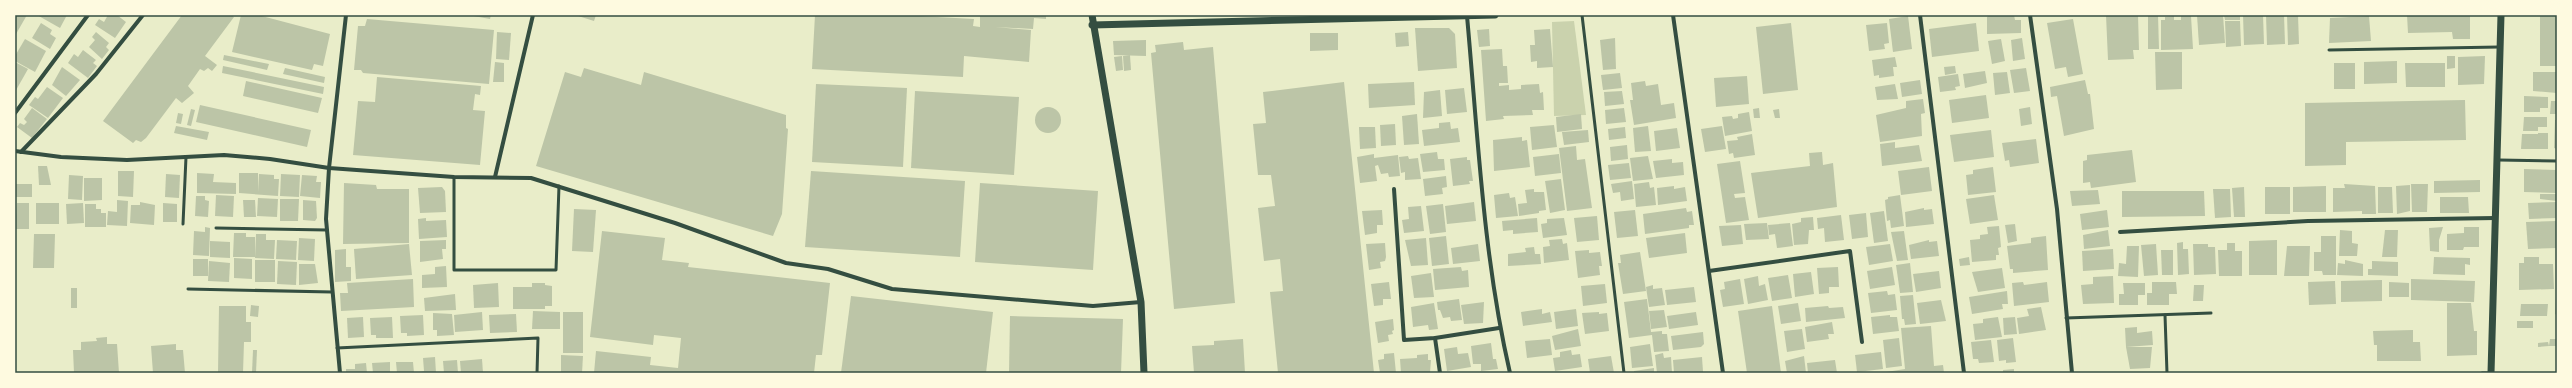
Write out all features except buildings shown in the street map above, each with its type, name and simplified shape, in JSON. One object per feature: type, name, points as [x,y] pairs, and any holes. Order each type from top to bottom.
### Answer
[{"type":"street","points":[[15,113],[88,15]]},
{"type":"street","points":[[21,152],[96,74],[143,15]]},
{"type":"street","points":[[340,373],[327,230],[329,168],[346,15]]},
{"type":"street","points":[[495,177],[533,15]]},
{"type":"street","points":[[1092,15],[1092,25],[1141,302],[1144,373]]},
{"type":"street","points":[[1092,25],[1494,15]]},
{"type":"street","points":[[1673,15],[1723,373]]},
{"type":"street","points":[[1920,15],[1964,373]]},
{"type":"street","points":[[2030,15],[2057,209],[2072,373]]},
{"type":"street","points":[[2491,373],[2495,218],[2499,160],[2501,15]]},
{"type":"street","points":[[1467,16],[1490,267],[1500,328],[1510,373]]},
{"type":"street","points":[[15,151],[61,157],[120,159],[224,155],[270,159],[329,168],[454,177],[531,178],[559,186],[786,263],[828,269],[892,289],[1093,306],[1141,302]]},
{"type":"street","points":[[1394,189],[1404,340],[1434,338],[1500,328]]},
{"type":"street","points":[[2120,232],[2308,221],[2495,218]]},
{"type":"street","points":[[1709,271],[1850,251],[1862,342]]},
{"type":"street","points":[[1434,338],[1440,373]]},
{"type":"lane","points":[[1582,15],[1624,373]]},
{"type":"lane","points":[[2330,50],[2501,47]]},
{"type":"lane","points":[[184,224],[186,157]]},
{"type":"lane","points":[[2499,160],[2557,162]]},
{"type":"lane","points":[[454,177],[454,270],[556,270],[559,186]]},
{"type":"lane","points":[[216,228],[327,230]]},
{"type":"lane","points":[[188,289],[332,292]]},
{"type":"lane","points":[[2066,318],[2212,313]]},
{"type":"lane","points":[[2165,315],[2167,373]]},
{"type":"lane","points":[[337,348],[538,338],[537,373]]},
{"type":"lane","points":[[2482,373],[2491,373]]},
{"type":"green space","points":[[1574,21],[1586,115],[1554,116],[1552,22]]}]
